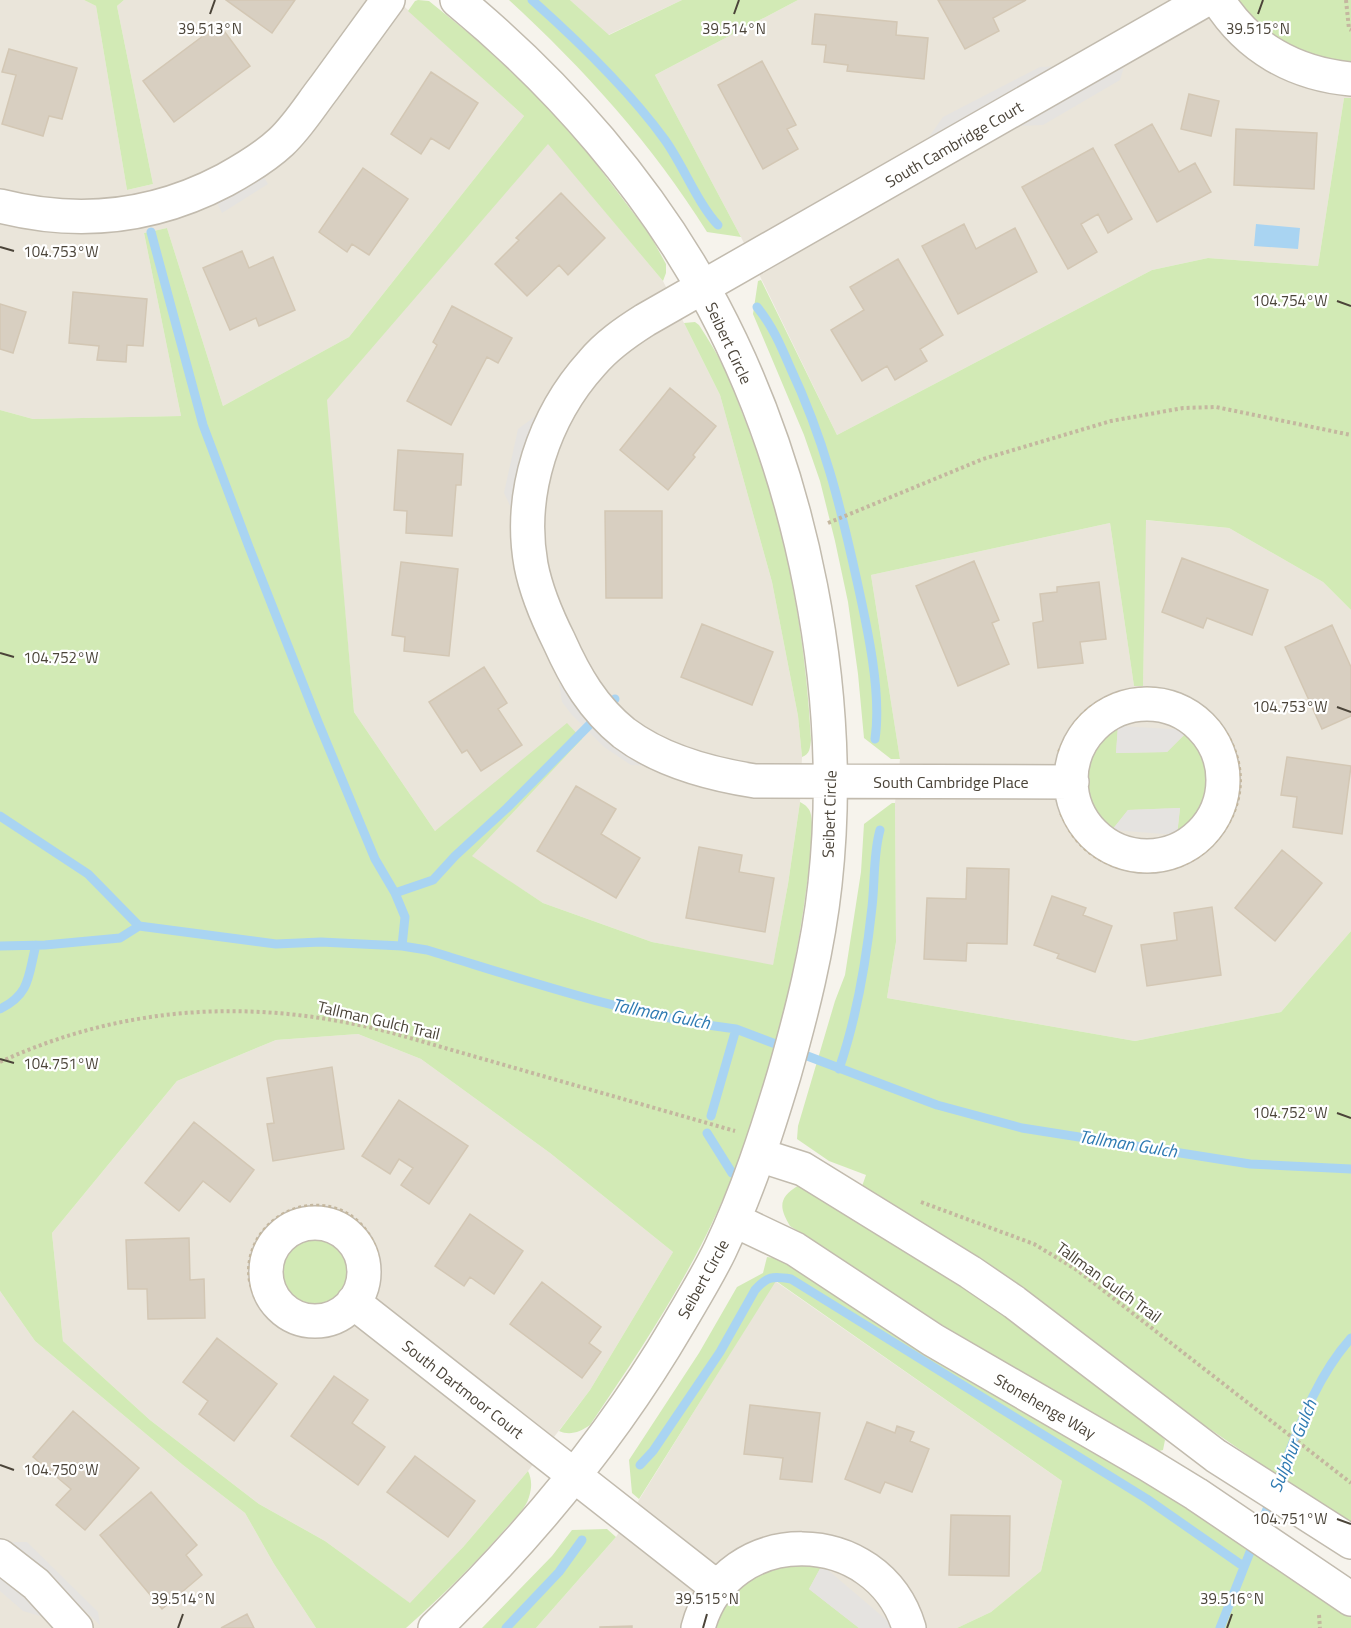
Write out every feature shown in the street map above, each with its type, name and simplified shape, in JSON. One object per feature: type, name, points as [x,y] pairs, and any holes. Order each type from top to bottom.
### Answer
[{"type":"street","points":[[0,206],[59,217],[111,215],[154,208],[192,197],[209,188],[250,166],[281,142],[309,108],[388,0]]},
{"type":"street","name":"Seibert Circle","points":[[435,1628],[498,1565],[574,1476],[620,1414],[667,1344],[718,1255],[759,1155],[803,1008],[814,957],[825,885],[831,813],[827,711],[819,638],[807,571],[793,512],[756,403],[713,306],[648,204],[589,128],[523,58],[457,0]]},
{"type":"street","name":"South Cambridge Court","points":[[831,781],[755,781],[706,771],[666,756],[625,734],[601,713],[581,685],[558,639],[536,586],[528,545],[527,518],[530,492],[540,452],[556,414],[578,379],[610,345],[645,320],[1206,0]]},
{"type":"street","points":[[1218,0],[1240,29],[1272,55],[1310,72],[1351,79]]},
{"type":"street","points":[[1150,704],[1177,710],[1200,726],[1216,748],[1223,774],[1216,814],[1200,836],[1177,850],[1151,856],[1138,856],[1118,850],[1101,841],[1091,832],[1077,809],[1072,782],[1072,769],[1076,755],[1089,731],[1123,708],[1150,704]]},
{"type":"street","name":"South Cambridge Place","points":[[831,781],[1072,782]]},
{"type":"street","points":[[759,1155],[803,1169],[970,1272],[1014,1302],[1216,1456],[1345,1538]]},
{"type":"street","name":"Stonehenge Way","points":[[734,1220],[795,1249],[933,1340],[1196,1494],[1351,1599]]},
{"type":"street","name":"South Dartmoor Court","points":[[353,1302],[719,1589]]},
{"type":"street","points":[[698,1628],[708,1604],[732,1575],[764,1555],[802,1548],[821,1549],[839,1554],[856,1561],[872,1572],[886,1585],[897,1601],[909,1628]]},
{"type":"street","points":[[0,1556],[36,1584],[76,1628]]},
{"type":"path","points":[[1346,0],[1348,29],[1351,30]]},
{"type":"path","points":[[826,524],[982,459],[1111,421],[1183,408],[1216,407],[1351,435]]},
{"type":"path","name":"Tallman Gulch Trail","points":[[0,1062],[46,1042],[98,1026],[132,1019],[198,1011],[241,1010],[292,1013],[380,1030],[736,1132]]},
{"type":"path","name":"Tallman Gulch Trail","points":[[918,1201],[1020,1239],[1046,1251],[1077,1270],[1351,1483]]},
{"type":"shaded area","points":[[0,0],[84,0],[96,6],[127,190],[153,184],[117,6],[124,0],[397,0],[524,116],[349,337],[223,406],[167,228],[144,233],[181,416],[33,419],[0,410]]},
{"type":"shaded area","points":[[570,0],[682,0],[608,35]]},
{"type":"shaded area","points":[[798,0],[1351,0],[1351,98],[1344,98],[1318,266],[1208,258],[1152,270],[837,435],[741,237],[655,75]]},
{"type":"shaded area","points":[[1061,66],[924,144],[943,117],[1040,67]]},
{"type":"shaded area","points":[[1124,67],[1120,80],[1043,125],[1017,126]]},
{"type":"shaded area","points":[[548,143],[663,281],[720,395],[772,582],[798,716],[802,757],[800,802],[773,966],[652,942],[543,903],[471,856],[582,739],[435,831],[354,712],[326,400]]},
{"type":"shaded area","points":[[262,174],[268,184],[222,213],[215,199]]},
{"type":"shaded area","points":[[537,415],[514,514],[504,493],[518,429]]},
{"type":"shaded area","points":[[1145,520],[1229,528],[1323,582],[1351,610],[1351,931],[1281,1012],[1135,1041],[887,998],[896,942],[895,803],[900,759],[871,575],[1110,523],[1134,686],[1143,686]]},
{"type":"shaded area","points":[[559,683],[578,706],[654,766],[631,765],[604,747],[562,702]]},
{"type":"shaded area","points":[[1118,726],[1189,730],[1167,752],[1116,753]]},
{"type":"shaded area","points":[[1180,808],[1177,835],[1112,830],[1128,810]]},
{"type":"shaded area","points":[[358,1034],[421,1059],[550,1153],[673,1252],[590,1390],[528,1471],[411,1604],[325,1541],[259,1504],[150,1420],[63,1341],[52,1233],[177,1081],[276,1040]]},
{"type":"shaded area","points":[[775,1281],[1062,1481],[1041,1571],[991,1612],[957,1628],[536,1628],[616,1537]]},
{"type":"shaded area","points":[[0,1291],[35,1341],[183,1465],[245,1513],[274,1564],[316,1628],[0,1628]]},
{"type":"shaded area","points":[[12,1542],[27,1542],[98,1612],[100,1625]]},
{"type":"shaded area","points":[[822,1565],[896,1628],[859,1628],[809,1589]]},
{"type":"shaded area","points":[[0,1576],[47,1618],[23,1611],[0,1591]]},
{"type":"green space","points":[[84,0],[124,0],[117,6],[153,184],[127,190],[96,6]]},
{"type":"green space","points":[[418,0],[429,1],[476,39],[537,96],[585,149],[650,235],[666,264],[666,273],[663,281],[548,144],[327,400],[354,712],[435,831],[567,723],[582,739],[472,856],[543,903],[652,942],[773,965],[800,802],[807,807],[810,813],[811,849],[801,926],[784,1013],[760,1100],[730,1183],[699,1249],[670,1301],[590,1425],[582,1430],[571,1433],[559,1431],[590,1390],[673,1252],[550,1153],[421,1059],[358,1034],[276,1040],[177,1081],[52,1233],[63,1341],[150,1420],[259,1504],[325,1541],[410,1603],[464,1546],[528,1471],[531,1490],[523,1509],[471,1566],[406,1628],[316,1628],[274,1564],[245,1513],[183,1465],[35,1341],[0,1291],[0,410],[33,419],[181,416],[144,233],[167,228],[223,406],[349,337],[524,116],[408,11]]},
{"type":"green space","points":[[509,0],[570,0],[609,35],[682,0],[798,0],[655,75],[741,237],[707,232],[664,169],[616,109],[564,53]]},
{"type":"green space","points":[[1232,0],[1351,0],[1351,67],[1321,62],[1270,38]]},
{"type":"green space","points":[[1344,98],[1351,98],[1351,610],[1323,582],[1229,528],[1146,520],[1143,686],[1134,686],[1110,523],[871,575],[900,759],[891,759],[864,738],[848,602],[835,541],[820,481],[804,435],[753,314],[758,281],[761,280],[837,435],[1152,270],[1208,258],[1318,266]]},
{"type":"green space","points":[[695,322],[715,351],[732,386],[758,455],[781,534],[798,616],[808,698],[811,740],[808,752],[802,757],[798,716],[772,582],[720,395],[684,323]]},
{"type":"green space","points":[[1118,726],[1116,753],[1167,752],[1189,730],[1199,743],[1210,770],[1210,783],[1203,809],[1185,835],[1177,835],[1180,808],[1128,810],[1112,830],[1098,819],[1089,807],[1082,781],[1084,768],[1090,754],[1108,727]]},
{"type":"green space","points":[[895,803],[896,942],[887,998],[1135,1041],[1281,1012],[1351,931],[1351,1526],[861,1189],[866,1175],[829,1161],[797,1139],[798,1126],[835,1001],[845,975],[861,872],[864,824]]},
{"type":"green space","points":[[799,1185],[982,1297],[1037,1342],[1158,1433],[1165,1440],[1163,1450],[1159,1451],[985,1353],[790,1226],[782,1203],[787,1194]]},
{"type":"green space","points":[[315,1233],[329,1236],[342,1244],[350,1257],[353,1271],[350,1285],[342,1298],[329,1306],[315,1309],[301,1306],[288,1298],[280,1285],[277,1271],[280,1257],[288,1244],[301,1236]]},
{"type":"green space","points":[[767,1257],[781,1259],[1188,1503],[1351,1612],[1351,1628],[957,1628],[991,1612],[1041,1571],[1062,1481],[776,1281],[639,1499],[632,1493],[629,1460],[699,1353],[737,1287],[763,1273]]},
{"type":"green space","points":[[607,1529],[616,1537],[536,1628],[482,1628],[552,1556],[572,1530]]},
{"type":"green space","points":[[783,1561],[822,1565],[809,1589],[859,1628],[710,1628],[743,1580]]},
{"type":"water","points":[[1256,224],[1300,228],[1298,249],[1254,246]]},
{"type":"building","points":[[226,0],[295,0],[272,33]]},
{"type":"building","points":[[938,0],[1026,0],[993,18],[999,31],[965,49]]},
{"type":"building","points":[[815,14],[897,22],[896,35],[928,38],[924,79],[847,71],[848,65],[824,62],[826,45],[812,44]]},
{"type":"building","points":[[219,24],[250,66],[174,122],[143,81]]},
{"type":"building","points":[[9,49],[77,68],[62,119],[49,116],[43,136],[2,124],[16,75],[2,72]]},
{"type":"building","points":[[762,61],[796,125],[787,129],[798,149],[763,169],[718,85]]},
{"type":"building","points":[[431,72],[478,103],[449,149],[431,138],[421,154],[391,134]]},
{"type":"building","points":[[1189,94],[1219,101],[1211,136],[1181,129]]},
{"type":"building","points":[[1152,124],[1179,172],[1195,163],[1211,192],[1157,222],[1115,145]]},
{"type":"building","points":[[1236,129],[1317,133],[1314,189],[1234,185]]},
{"type":"building","points":[[1093,148],[1132,219],[1108,233],[1098,214],[1081,224],[1097,252],[1068,269],[1022,187]]},
{"type":"building","points":[[363,168],[408,199],[369,255],[352,244],[347,252],[319,232]]},
{"type":"building","points":[[561,193],[605,238],[568,275],[559,265],[527,296],[495,264],[519,240],[516,238]]},
{"type":"building","points":[[964,224],[976,249],[1015,228],[1037,272],[958,314],[922,246]]},
{"type":"building","points":[[242,251],[249,268],[273,257],[295,310],[259,326],[256,318],[230,330],[203,268]]},
{"type":"building","points":[[898,259],[943,335],[920,349],[927,361],[895,380],[887,366],[862,381],[831,330],[864,310],[850,287]]},
{"type":"building","points":[[73,292],[147,299],[143,346],[127,345],[126,362],[97,360],[99,346],[69,343]]},
{"type":"building","points":[[0,304],[26,312],[13,353],[0,349]]},
{"type":"building","points":[[452,306],[512,338],[498,363],[487,357],[451,425],[407,401],[437,345],[433,342]]},
{"type":"building","points":[[670,388],[716,426],[668,490],[620,450]]},
{"type":"building","points":[[398,450],[463,454],[461,485],[456,485],[452,536],[406,533],[407,511],[394,510]]},
{"type":"building","points":[[605,511],[662,511],[662,598],[606,598]]},
{"type":"building","points":[[1182,558],[1268,590],[1252,635],[1207,618],[1203,628],[1162,612]]},
{"type":"building","points":[[974,561],[999,620],[992,623],[1009,664],[958,686],[916,586]]},
{"type":"building","points":[[401,562],[458,569],[449,656],[404,651],[405,637],[392,635]]},
{"type":"building","points":[[1099,582],[1106,639],[1080,642],[1083,663],[1038,668],[1033,623],[1043,621],[1040,594],[1057,592],[1057,587]]},
{"type":"building","points":[[702,624],[773,652],[752,705],[681,677]]},
{"type":"building","points":[[1332,625],[1351,667],[1351,716],[1322,729],[1285,647]]},
{"type":"building","points":[[484,667],[507,703],[498,709],[522,745],[481,771],[467,750],[462,753],[429,702]]},
{"type":"building","points":[[1287,757],[1351,766],[1342,834],[1293,827],[1297,797],[1281,795]]},
{"type":"building","points":[[576,786],[616,809],[601,834],[640,858],[616,898],[537,851]]},
{"type":"building","points":[[699,847],[742,855],[739,872],[774,878],[765,932],[686,918]]},
{"type":"building","points":[[1282,850],[1322,883],[1275,941],[1235,908]]},
{"type":"building","points":[[967,868],[1009,869],[1007,944],[967,943],[966,961],[924,959],[927,898],[966,899]]},
{"type":"building","points":[[1052,896],[1086,908],[1083,915],[1112,926],[1095,972],[1057,958],[1059,954],[1034,945]]},
{"type":"building","points":[[1212,907],[1221,975],[1147,986],[1141,945],[1177,940],[1174,913]]},
{"type":"building","points":[[332,1067],[344,1149],[273,1161],[267,1124],[274,1123],[267,1078]]},
{"type":"building","points":[[399,1100],[468,1146],[429,1204],[401,1185],[413,1168],[399,1159],[390,1174],[362,1156]]},
{"type":"building","points":[[194,1122],[254,1170],[230,1202],[203,1181],[179,1211],[145,1183]]},
{"type":"building","points":[[470,1214],[523,1251],[494,1294],[470,1277],[464,1286],[435,1266]]},
{"type":"building","points":[[189,1238],[190,1280],[204,1279],[205,1318],[148,1319],[147,1289],[128,1289],[126,1240]]},
{"type":"building","points":[[542,1282],[601,1327],[589,1343],[601,1352],[582,1378],[510,1324]]},
{"type":"building","points":[[217,1338],[277,1384],[234,1441],[199,1414],[208,1401],[183,1382]]},
{"type":"building","points":[[334,1376],[368,1400],[352,1423],[385,1447],[358,1485],[291,1436]]},
{"type":"building","points":[[750,1405],[820,1413],[812,1482],[780,1479],[783,1458],[744,1454]]},
{"type":"building","points":[[73,1411],[139,1468],[85,1530],[56,1505],[71,1489],[33,1457]]},
{"type":"building","points":[[867,1422],[895,1433],[897,1426],[914,1432],[910,1441],[929,1449],[912,1492],[885,1482],[880,1493],[845,1479]]},
{"type":"building","points":[[415,1456],[475,1501],[448,1537],[387,1492]]},
{"type":"building","points":[[151,1492],[197,1545],[186,1555],[202,1575],[162,1609],[100,1535]]},
{"type":"building","points":[[951,1515],[1010,1516],[1009,1576],[949,1575]]},
{"type":"building","points":[[247,1614],[254,1628],[221,1628]]},
{"type":"building","points":[[632,1626],[632,1628],[600,1628],[600,1627]]},
{"type":"waterway","points":[[532,0],[602,66],[651,121],[672,150],[704,206],[718,225]]},
{"type":"waterway","points":[[151,232],[203,425],[318,722],[375,859],[395,893],[405,917],[402,946]]},
{"type":"waterway","points":[[757,307],[776,336],[802,394],[822,446],[837,498],[869,639],[877,701],[875,739]]},
{"type":"waterway","points":[[395,893],[433,880],[615,699]]},
{"type":"waterway","name":"Tallman Gulch","points":[[0,816],[88,874],[139,926],[276,944],[321,942],[402,946],[427,950],[542,985],[657,1016],[736,1029],[937,1105],[1022,1128],[1250,1164],[1351,1169]]},
{"type":"waterway","points":[[839,1069],[851,1030],[864,969],[876,849],[880,830]]},
{"type":"waterway","points":[[0,946],[45,945],[120,938],[139,926]]},
{"type":"waterway","points":[[0,1009],[18,997],[27,983],[36,945]]},
{"type":"waterway","points":[[711,1116],[736,1029]]},
{"type":"waterway","points":[[707,1133],[732,1173]]},
{"type":"waterway","points":[[640,1465],[653,1451],[720,1352],[755,1290],[771,1278],[791,1279],[1147,1499],[1243,1566]]},
{"type":"waterway","name":"Sulphur Gulch","points":[[1276,1486],[1316,1390],[1351,1338]]},
{"type":"waterway","name":"Sulphur Gulch","points":[[1220,1628],[1271,1499]]},
{"type":"waterway","points":[[506,1628],[559,1572],[582,1540]]}]
